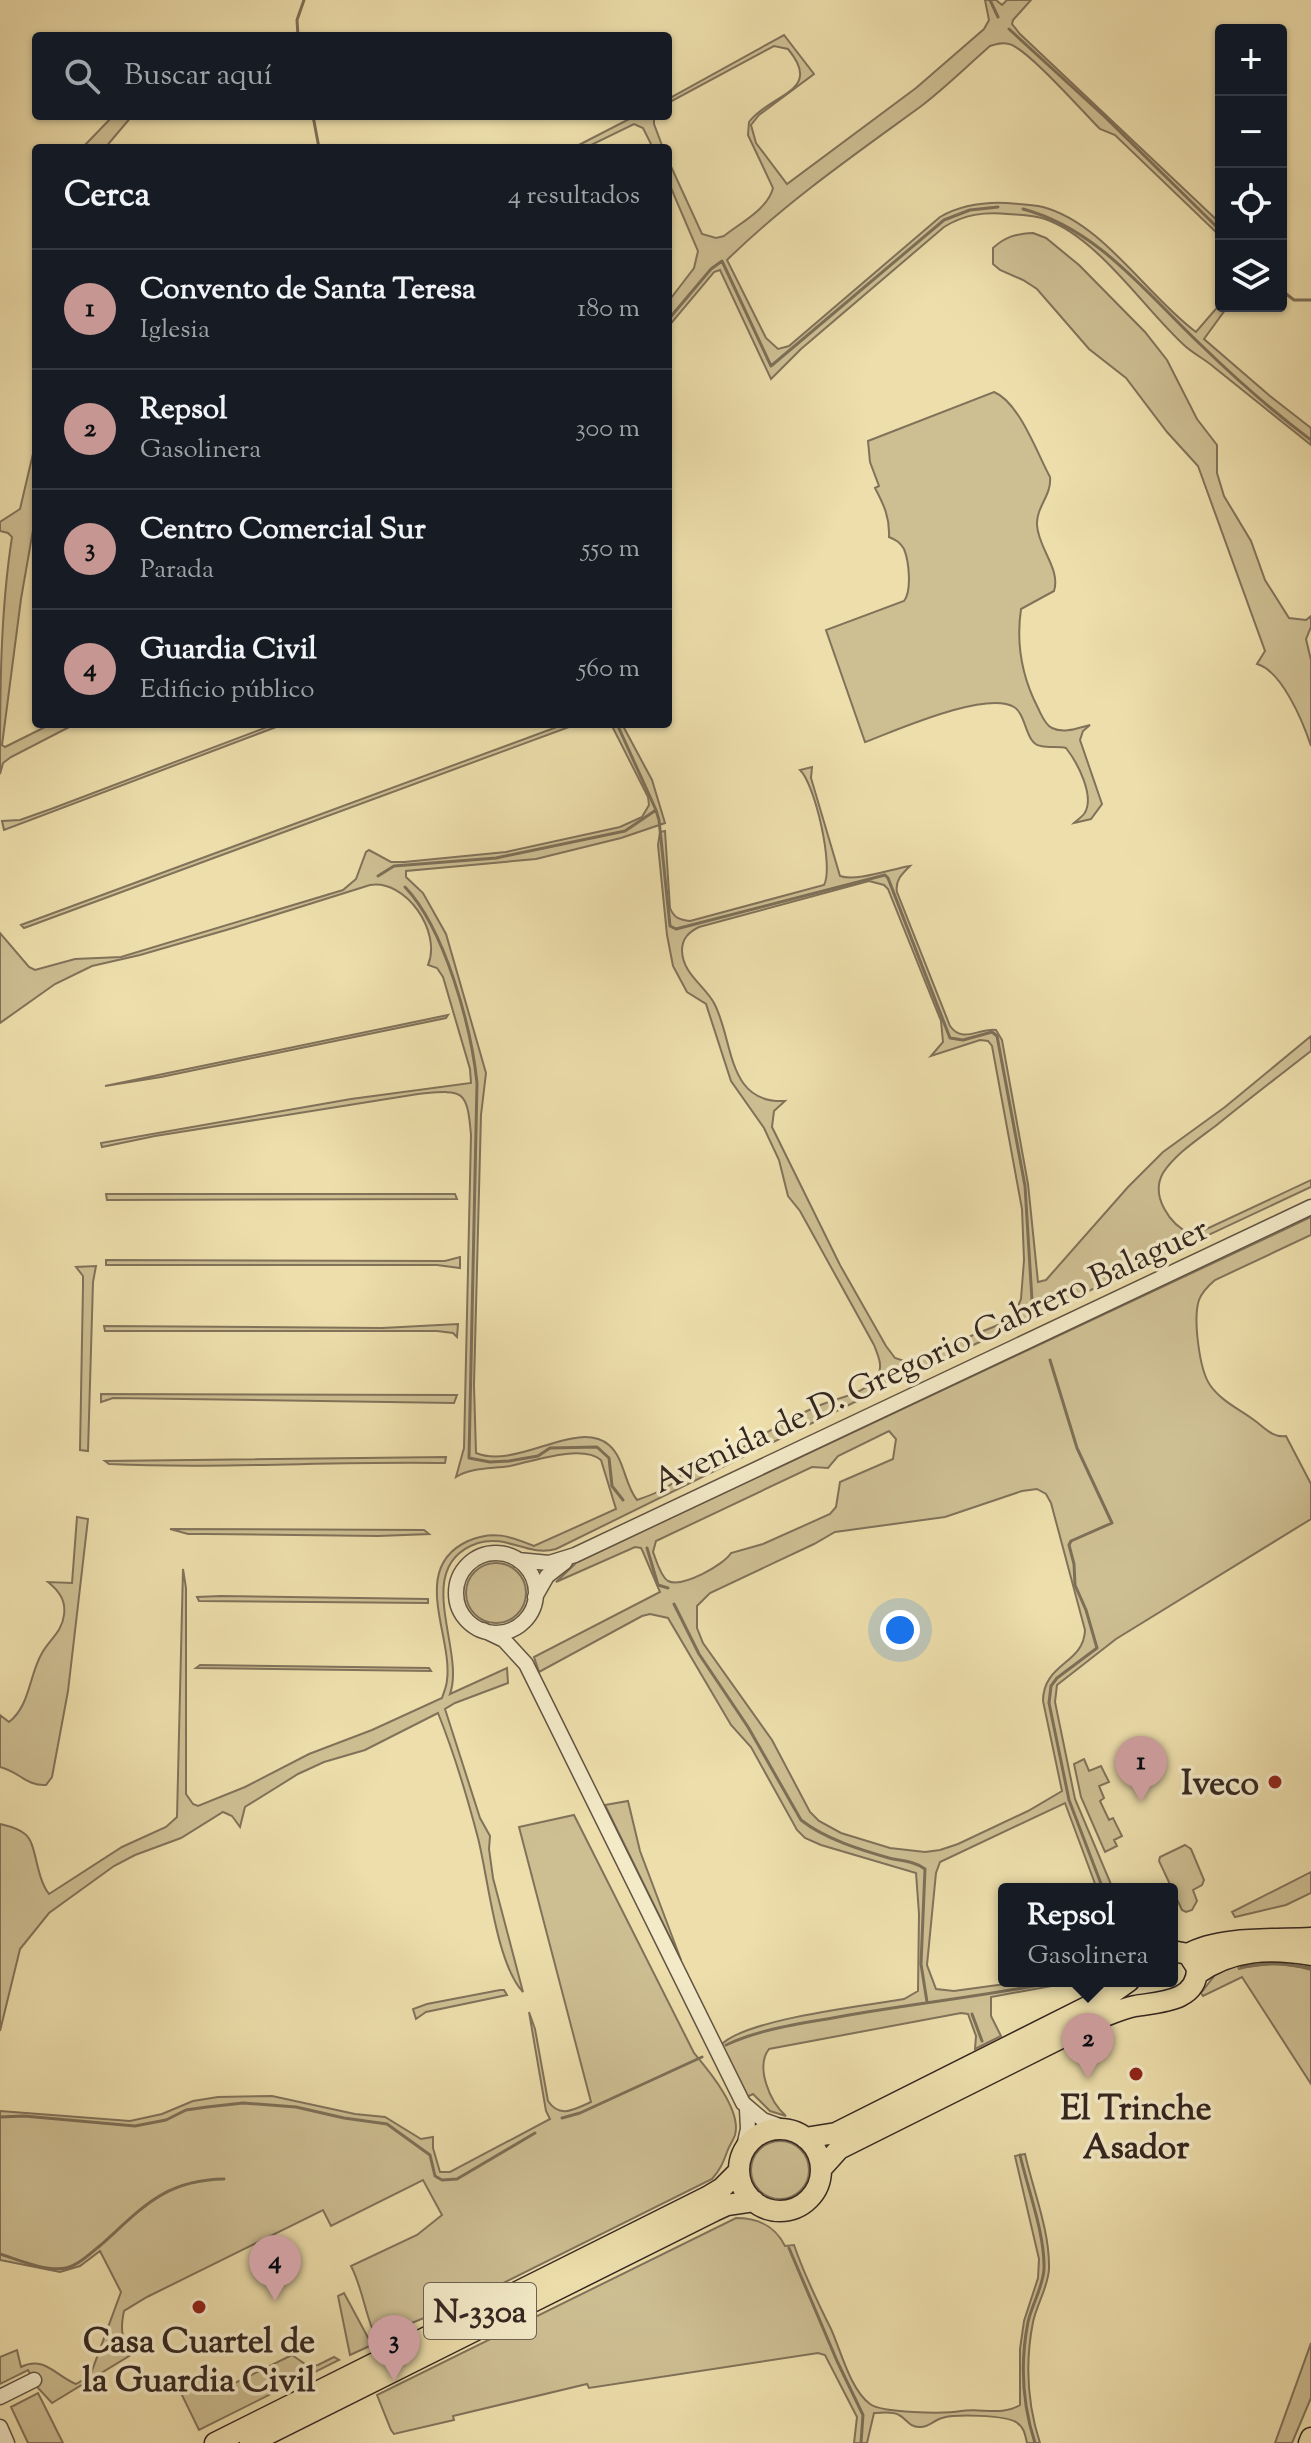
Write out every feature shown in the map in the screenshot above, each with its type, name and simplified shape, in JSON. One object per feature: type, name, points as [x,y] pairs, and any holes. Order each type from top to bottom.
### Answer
[{"type":"highway","points":[[1180,1952],[1227,1943],[1311,1938]]},
{"type":"highway","points":[[1284,1939],[1311,1947]]},
{"type":"highway","points":[[1180,1952],[1195,1962],[1197,1974],[1218,1960],[1241,1954],[1284,1952],[1311,1955]]},
{"type":"highway","name":"N-330a","points":[[250,2443],[714,2211],[754,2201],[776,2210],[799,2205],[815,2190],[821,2169],[839,2149],[1105,2016],[1127,2008],[1163,2004],[1181,1996],[1193,1986],[1197,1974]]},
{"type":"highway","name":"N-330a","points":[[215,2443],[707,2197],[722,2188],[760,2134],[775,2129],[798,2134],[836,2133],[1105,1998],[1121,1987]]},
{"type":"highway","name":"N-330a","points":[[1132,1987],[1135,1995],[1149,2005]]},
{"type":"highway","points":[[798,2134],[818,2155],[821,2169]]},
{"type":"highway","points":[[741,2161],[742,2185],[754,2201]]},
{"type":"street","name":"Avenida de D. Gregorio Cabrero Balaguer","points":[[518,1560],[549,1563],[575,1555],[1311,1207]]},
{"type":"street","points":[[526,1664],[522,1635],[535,1597],[532,1576],[518,1560],[505,1554],[484,1555],[471,1562],[459,1579],[456,1593],[459,1607],[471,1624],[512,1647],[526,1664],[747,2109],[748,2129],[741,2161]]},
{"type":"street","name":"Avenida de D. Gregorio Cabrero Balaguer","points":[[535,1597],[547,1576],[575,1555]]},
{"type":"street","points":[[483,1630],[497,1632],[511,1629],[528,1616]]},
{"type":"street","points":[[747,2109],[772,2125],[798,2134]]},
{"type":"street","points":[[0,2397],[34,2380]]},
{"type":"street","points":[[0,2427],[7,2443]]},
{"type":"shaded area","points":[[985,0],[996,0],[1002,5],[1007,0],[1031,0],[1012,24],[1215,218],[1215,231],[1115,135],[1100,129],[1028,57],[1009,44],[997,44],[990,46],[920,107],[796,199],[727,260],[766,338],[778,349],[789,346],[948,213],[989,203],[1038,206],[1065,215],[1085,228],[1196,332],[1215,310],[1224,312],[1204,339],[1311,428],[1311,445],[1185,346],[1084,242],[1065,228],[1036,217],[983,214],[959,219],[944,227],[801,349],[771,379],[720,270],[714,272],[672,322],[672,297],[694,268],[698,251],[672,190],[672,169],[702,234],[716,238],[724,236],[760,209],[773,188],[748,135],[749,122],[797,83],[800,74],[798,63],[788,49],[774,46],[672,101],[672,97],[784,35],[814,74],[759,115],[751,125],[756,143],[787,184],[916,88],[984,29],[989,20]]},
{"type":"shaded area","points":[[109,120],[129,120],[108,144],[86,144]]},
{"type":"shaded area","points":[[627,120],[654,120],[662,144],[651,144],[643,128],[634,124],[593,144],[581,144]]},
{"type":"shaded area","points":[[1033,233],[1046,238],[1079,265],[1145,332],[1167,360],[1197,419],[1217,445],[1217,473],[1224,496],[1251,541],[1265,580],[1289,618],[1306,620],[1311,616],[1306,639],[1311,660],[1311,746],[1283,687],[1275,676],[1257,664],[1265,651],[1198,466],[1167,432],[1126,378],[1089,349],[1037,289],[993,264],[993,248],[998,244],[1012,236]]},
{"type":"shaded area","points":[[994,392],[1019,417],[1050,477],[1049,490],[1037,525],[1052,567],[1054,591],[1021,609],[1020,647],[1028,684],[1047,724],[1061,730],[1090,725],[1083,731],[1080,740],[1102,804],[1091,819],[1074,823],[1087,807],[1088,798],[1080,771],[1066,748],[1036,744],[1014,707],[1001,703],[962,708],[865,742],[826,630],[904,601],[907,596],[909,576],[906,554],[899,543],[889,537],[886,512],[875,488],[879,486],[870,462],[868,441]]},
{"type":"shaded area","points":[[32,458],[32,536],[2,745],[5,747],[43,728],[67,728],[11,757],[3,763],[0,774],[3,625],[12,537],[0,531],[0,522],[20,509]]},
{"type":"shaded area","points":[[264,728],[273,728],[4,830],[2,821],[20,820]]},
{"type":"shaded area","points":[[554,728],[566,728],[24,928],[21,925]]},
{"type":"shaded area","points":[[613,728],[624,728],[652,780],[665,823],[621,838],[536,859],[406,871],[406,877],[423,893],[446,934],[486,1073],[481,1115],[479,1191],[474,1385],[476,1453],[510,1455],[564,1440],[596,1438],[614,1451],[637,1500],[672,1484],[686,1467],[706,1468],[714,1465],[795,1417],[861,1390],[878,1375],[880,1364],[874,1345],[800,1211],[788,1196],[779,1160],[764,1128],[731,1081],[706,1004],[687,992],[673,966],[667,935],[658,845],[660,832],[665,831],[670,908],[680,919],[690,921],[824,885],[827,861],[825,844],[817,808],[800,770],[812,767],[811,778],[840,876],[864,876],[910,866],[898,881],[897,892],[950,1026],[966,1035],[996,1030],[1002,1040],[1028,1184],[1038,1282],[1046,1280],[1163,1152],[1225,1107],[1311,1036],[1311,1051],[1175,1159],[1163,1173],[1159,1191],[1169,1217],[1191,1234],[1311,1180],[1311,1187],[922,1369],[556,1549],[536,1550],[489,1541],[478,1543],[458,1554],[447,1570],[443,1589],[452,1655],[450,1694],[507,1668],[508,1683],[445,1709],[480,1818],[490,1836],[493,1878],[523,1992],[506,1961],[474,1822],[438,1713],[365,1750],[324,1762],[298,1774],[245,1807],[240,1827],[232,1816],[223,1812],[181,1838],[135,1855],[114,1866],[49,1913],[20,1949],[0,2031],[0,1824],[19,1830],[29,1838],[49,1894],[122,1847],[166,1827],[177,1817],[183,1569],[186,1588],[186,1794],[198,1806],[245,1787],[309,1754],[442,1698],[447,1682],[447,1663],[437,1585],[441,1568],[450,1553],[468,1541],[494,1535],[534,1546],[616,1509],[601,1460],[593,1455],[557,1455],[475,1470],[456,1477],[464,1448],[471,1135],[467,1108],[460,1095],[445,1092],[418,1094],[102,1147],[101,1143],[351,1099],[471,1083],[470,1069],[443,977],[437,968],[428,965],[430,938],[418,910],[408,899],[383,885],[370,885],[233,928],[92,966],[55,984],[0,1023],[0,933],[35,970],[75,959],[121,957],[343,890],[356,879],[369,850],[391,862],[506,852],[620,827],[642,817],[649,805],[648,797]],"holes":[[[869,881],[888,889],[941,1021],[943,1042],[931,1056],[980,1040],[988,1041],[992,1046],[1022,1209],[1024,1260],[1021,1299],[1014,1316],[907,1362],[895,1358],[886,1346],[840,1265],[772,1127],[774,1111],[785,1101],[766,1099],[752,1092],[742,1081],[714,1003],[690,973],[682,951],[687,936],[699,927]]]},
{"type":"shaded area","points":[[448,1015],[446,1018],[161,1077],[105,1086]]},
{"type":"shaded area","points":[[106,1194],[455,1194],[457,1199],[107,1200]]},
{"type":"shaded area","points":[[1311,1217],[1311,1235],[1212,1282],[1200,1297],[1197,1331],[1200,1356],[1214,1391],[1268,1431],[1286,1436],[1311,1484],[1311,1519],[1116,1639],[1057,1685],[1055,1702],[1075,1799],[1110,1883],[1095,1883],[1065,1803],[940,1862],[936,1873],[927,1965],[936,1989],[954,1991],[998,1985],[1046,1987],[991,1997],[991,2016],[1001,2036],[975,2049],[976,2036],[968,2014],[961,2013],[769,2049],[764,2065],[766,2084],[786,2116],[770,2111],[753,2094],[747,2097],[720,2046],[733,2037],[778,2021],[904,1999],[918,1991],[916,1873],[821,1845],[805,1838],[797,1830],[751,1747],[731,1725],[668,1618],[650,1614],[642,1616],[539,1672],[534,1657],[660,1592],[641,1548],[635,1547],[556,1582],[577,1562]],"holes":[[[889,1431],[896,1439],[893,1459],[840,1482],[836,1507],[830,1514],[763,1544],[731,1553],[720,1563],[692,1578],[674,1582],[663,1575],[653,1552],[656,1541],[812,1467],[828,1468],[838,1456]],[[1037,1489],[1046,1494],[1085,1630],[1078,1650],[1049,1679],[1043,1701],[1062,1791],[958,1844],[925,1852],[890,1848],[841,1833],[819,1821],[810,1812],[772,1740],[703,1643],[697,1628],[697,1606],[710,1593],[835,1532],[945,1517],[1022,1491]]]},
{"type":"shaded area","points":[[460,1257],[460,1268],[437,1265],[106,1265],[106,1260],[445,1261]]},
{"type":"shaded area","points":[[96,1266],[88,1451],[80,1450],[83,1276],[76,1267]]},
{"type":"shaded area","points":[[458,1324],[457,1337],[453,1333],[437,1331],[105,1331],[104,1326],[382,1328]]},
{"type":"shaded area","points":[[101,1394],[457,1395],[454,1403],[113,1398],[101,1402]]},
{"type":"shaded area","points":[[446,1457],[445,1463],[193,1466],[109,1464],[105,1461]]},
{"type":"shaded area","points":[[77,1517],[88,1519],[68,1691],[52,1777],[46,1785],[39,1785],[0,1767],[0,1715],[9,1722],[21,1708],[42,1653],[61,1626],[63,1600],[48,1582],[72,1583]]},
{"type":"shaded area","points":[[170,1529],[424,1530],[429,1534],[188,1534]]},
{"type":"shaded area","points":[[496,1563],[517,1572],[526,1593],[517,1614],[496,1623],[475,1614],[466,1593],[475,1572]]},
{"type":"shaded area","points":[[197,1597],[428,1599],[428,1603],[199,1601]]},
{"type":"shaded area","points":[[200,1665],[429,1668],[431,1671],[196,1668]]},
{"type":"shaded area","points":[[1084,1759],[1089,1771],[1101,1766],[1109,1782],[1099,1786],[1104,1798],[1100,1801],[1109,1820],[1113,1818],[1122,1836],[1114,1840],[1117,1846],[1105,1852],[1081,1797],[1074,1764]]},
{"type":"shaded area","points":[[628,1801],[640,1851],[681,1960],[605,1805]]},
{"type":"shaded area","points":[[574,1815],[694,2053],[723,2091],[734,2114],[735,2135],[712,2179],[477,2296],[395,2330],[389,2329],[383,2321],[372,2328],[351,2266],[417,2235],[442,2215],[423,2180],[331,2226],[323,2210],[147,2297],[124,2311],[123,2334],[134,2353],[52,2403],[38,2388],[28,2370],[0,2384],[0,2357],[17,2350],[21,2367],[36,2363],[43,2365],[76,2384],[90,2376],[121,2292],[100,2251],[80,2266],[60,2272],[0,2260],[0,2111],[130,2121],[162,2114],[193,2101],[218,2097],[272,2096],[355,2114],[385,2117],[421,2139],[433,2137],[440,2172],[450,2172],[550,2119],[529,2012],[548,2101],[563,2111],[574,2110],[591,2102],[519,1827]]},
{"type":"shaded area","points":[[1185,1845],[1191,1849],[1204,1880],[1193,1890],[1197,1901],[1192,1910],[1182,1910],[1178,1901],[1178,1883],[1169,1883],[1160,1857]]},
{"type":"shaded area","points":[[1311,1872],[1311,1893],[1286,1905],[1235,1917],[1232,1912]]},
{"type":"shaded area","points":[[1237,1964],[1239,1969],[1275,1965],[1311,1970],[1311,2084],[1242,1977],[1203,1996],[1201,1993],[1215,1975]]},
{"type":"shaded area","points":[[500,1990],[507,1995],[426,2012],[416,2019],[413,2009],[427,2004]]},
{"type":"shaded area","points":[[780,2141],[801,2149],[809,2170],[801,2191],[780,2199],[759,2191],[751,2170],[759,2149]]},
{"type":"shaded area","points":[[1025,2154],[1049,2255],[1048,2276],[1033,2322],[1029,2353],[1030,2398],[1040,2443],[1027,2443],[1019,2424],[1001,2418],[949,2417],[916,2427],[899,2415],[887,2412],[874,2413],[867,2443],[854,2443],[857,2417],[825,2355],[818,2353],[589,2388],[587,2384],[453,2416],[454,2420],[394,2434],[391,2430],[377,2395],[736,2218],[765,2224],[785,2246],[794,2245],[852,2379],[870,2404],[900,2411],[928,2412],[999,2411],[1020,2405],[1020,2349],[1024,2321],[1038,2278],[1039,2259],[1015,2156]]},
{"type":"shaded area","points":[[344,2293],[372,2345],[350,2355],[338,2296]]},
{"type":"shaded area","points":[[1311,2343],[1311,2398],[1292,2443],[1275,2443]]},
{"type":"shaded area","points":[[292,2355],[308,2366],[334,2357],[339,2360],[199,2430],[179,2389],[206,2376],[229,2386]]},
{"type":"shaded area","points":[[38,2393],[63,2443],[28,2443],[11,2407]]},
{"type":"waterway","points":[[298,32],[297,20],[304,0]]},
{"type":"waterway","points":[[990,0],[998,17]]},
{"type":"waterway","points":[[1009,29],[1104,116],[1215,225]]},
{"type":"waterway","points":[[314,120],[318,144]]},
{"type":"waterway","points":[[672,315],[711,269],[722,261],[771,366],[944,220],[970,210],[998,207]]},
{"type":"waterway","points":[[1023,209],[1050,218],[1098,247],[1240,382],[1311,440]]},
{"type":"waterway","points":[[1287,295],[1294,300],[1311,300]]},
{"type":"waterway","points":[[378,876],[394,866],[496,858],[625,831],[656,810],[619,728]]},
{"type":"waterway","points":[[656,810],[670,926],[676,929],[885,875],[888,878],[950,1038],[963,1040],[992,1032],[997,1036],[1025,1186],[1032,1300]]},
{"type":"waterway","points":[[405,887],[432,927],[454,979],[469,1034],[477,1083],[469,1458],[490,1462],[509,1461],[538,1456],[550,1448],[597,1447],[609,1458],[612,1486],[623,1500]]},
{"type":"waterway","points":[[1050,1360],[1077,1448],[1112,1523],[1071,1541],[1069,1545],[1075,1585],[1097,1648],[1057,1678],[1051,1686],[1049,1703],[1069,1800],[1101,1883]]},
{"type":"waterway","points":[[647,1548],[658,1585],[668,1588]]},
{"type":"waterway","points":[[674,1604],[699,1654],[748,1727],[801,1820],[844,1843],[925,1869],[921,1964],[927,2002]]},
{"type":"waterway","points":[[1241,1967],[1275,1963],[1311,1968]]},
{"type":"waterway","points":[[726,2045],[750,2035],[788,2026],[1028,1987]]},
{"type":"waterway","points":[[972,2014],[982,2041]]},
{"type":"waterway","points":[[562,2118],[580,2113],[702,2057]]},
{"type":"waterway","points":[[0,2117],[24,2116],[135,2126],[166,2120],[186,2110],[207,2107],[243,2103],[296,2107],[387,2124],[430,2155],[435,2176],[442,2180],[457,2179],[535,2133]]},
{"type":"waterway","points":[[1020,2155],[1044,2255],[1043,2276],[1028,2322],[1024,2353],[1025,2398],[1035,2443]]},
{"type":"waterway","points":[[0,2254],[42,2267],[66,2268],[90,2254],[143,2207],[170,2190],[186,2184],[224,2179]]},
{"type":"waterway","points":[[789,2248],[863,2415],[861,2443]]},
{"type":"place","name":"Iveco","points":[[1275,1782]]},
{"type":"place","name":"Convento de Santa Teresa","points":[[1141,1802]]},
{"type":"place","name":"El Trinche Asador","points":[[1136,2074]]},
{"type":"place","name":"Repsol","points":[[1088,2079]]},
{"type":"place","name":"Guardia Civil","points":[[275,2301]]},
{"type":"place","name":"Casa Cuartel de la Guardia Civil","points":[[199,2307]]},
{"type":"place","name":"Centro Comercial Sur","points":[[394,2381]]}]
